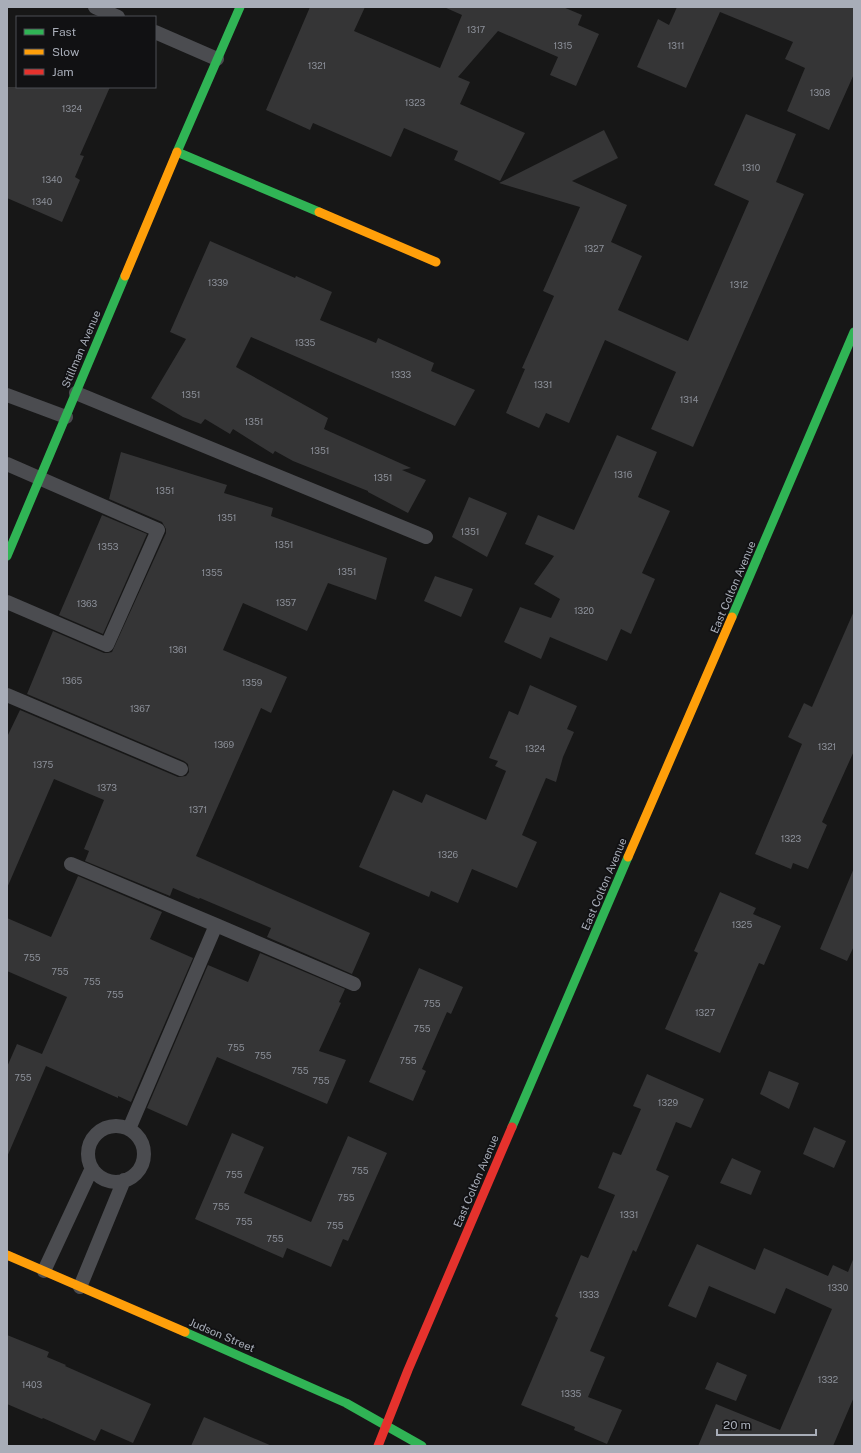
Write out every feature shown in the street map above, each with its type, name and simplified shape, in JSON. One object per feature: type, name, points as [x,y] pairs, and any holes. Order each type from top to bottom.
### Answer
[{"type":"street","name":"Stillman Avenue","points":[[7,556],[240,7]]},
{"type":"street","points":[[178,152],[436,262]]},
{"type":"street","name":"East Colton Avenue","points":[[378,1446],[442,1291],[854,332]]},
{"type":"street","name":"Judson Street","points":[[7,1255],[321,1391],[346,1403],[422,1446]]},
{"type":"lane","points":[[95,7],[116,16]]},
{"type":"lane","points":[[156,32],[218,59]]},
{"type":"lane","points":[[76,393],[426,537]]},
{"type":"lane","points":[[7,395],[66,417]]},
{"type":"lane","points":[[7,464],[158,530],[107,645],[7,602]]},
{"type":"lane","points":[[7,695],[181,769]]},
{"type":"lane","points":[[71,864],[354,984]]},
{"type":"lane","points":[[129,1129],[216,925]]},
{"type":"lane","points":[[111,1126],[121,1126],[129,1129],[137,1135],[144,1152],[143,1162],[139,1170],[132,1176],[115,1182],[98,1176],[92,1168],[88,1160],[90,1142],[103,1129],[111,1126]]},
{"type":"lane","points":[[44,1271],[92,1168]]},
{"type":"lane","points":[[80,1287],[124,1180]]},
{"type":"building","points":[[310,7],[365,7],[354,31],[440,68],[462,15],[444,7],[563,7],[582,15],[578,25],[599,34],[576,86],[550,75],[558,57],[498,31],[458,77],[470,82],[460,104],[525,133],[500,181],[454,160],[458,151],[404,128],[391,157],[313,123],[310,130],[266,110]]},
{"type":"building","points":[[677,7],[854,7],[854,74],[829,130],[787,111],[805,68],[785,59],[793,42],[720,12],[686,88],[637,67],[658,19],[669,25]]},
{"type":"building","points":[[7,87],[110,88],[80,155],[84,156],[75,177],[80,180],[62,222],[7,198]]},
{"type":"building","points":[[746,114],[796,134],[776,182],[804,194],[693,447],[651,429],[676,372],[605,340],[569,423],[546,413],[539,428],[506,413],[525,369],[522,368],[554,296],[543,291],[580,207],[499,183],[604,130],[618,158],[572,181],[627,205],[611,242],[642,256],[618,310],[688,341],[749,201],[714,185]]},
{"type":"building","points":[[210,241],[295,278],[296,276],[332,292],[320,320],[376,343],[378,338],[434,363],[431,371],[475,390],[455,426],[251,337],[236,367],[328,418],[324,429],[411,468],[402,470],[426,480],[408,513],[368,491],[293,461],[275,451],[273,454],[233,429],[230,434],[205,419],[201,424],[183,417],[151,398],[186,339],[170,332]]},
{"type":"building","points":[[617,435],[657,452],[638,497],[670,511],[642,573],[655,579],[631,634],[621,629],[607,661],[550,637],[541,659],[504,642],[520,607],[551,618],[560,599],[534,584],[554,556],[525,544],[538,515],[574,530]]},
{"type":"building","points":[[121,452],[227,485],[224,493],[273,508],[271,516],[387,558],[376,600],[328,583],[307,631],[243,603],[223,650],[287,677],[271,713],[261,708],[196,856],[370,933],[352,974],[267,937],[271,928],[173,888],[170,896],[85,861],[89,851],[84,849],[104,800],[54,779],[7,888],[7,737],[20,710],[178,777],[186,776],[189,772],[188,764],[184,761],[27,694],[53,631],[104,653],[112,652],[166,533],[166,529],[162,522],[109,499]]},
{"type":"building","points":[[469,497],[507,513],[487,557],[452,537]]},
{"type":"building","points":[[102,515],[147,534],[103,634],[59,615]]},
{"type":"building","points":[[435,576],[473,589],[461,617],[424,601]]},
{"type":"building","points":[[854,611],[854,751],[822,822],[827,825],[808,869],[793,863],[791,869],[755,854],[802,744],[788,737],[804,703],[812,707]]},
{"type":"building","points":[[530,685],[577,706],[567,729],[574,732],[563,757],[556,782],[546,778],[522,835],[537,842],[517,888],[472,869],[458,903],[431,891],[429,897],[359,867],[393,790],[422,803],[426,794],[486,820],[506,771],[495,766],[498,761],[489,758],[509,711],[518,715]]},
{"type":"building","points":[[854,868],[854,946],[847,961],[820,949]]},
{"type":"building","points":[[78,876],[162,912],[150,939],[193,958],[131,1102],[118,1096],[118,1098],[46,1066],[7,1157],[7,1067],[17,1044],[42,1054],[67,997],[7,971],[7,918],[51,937]]},
{"type":"building","points":[[720,892],[756,908],[753,914],[781,926],[764,965],[759,963],[720,1053],[665,1029],[698,953],[694,951]]},
{"type":"building","points":[[260,953],[345,989],[339,1002],[341,1003],[319,1051],[346,1060],[327,1104],[217,1057],[187,1126],[147,1108],[208,965],[248,982]]},
{"type":"building","points":[[419,968],[463,987],[451,1014],[447,1012],[422,1069],[426,1071],[413,1101],[369,1082]]},
{"type":"building","points":[[769,1071],[799,1083],[789,1109],[760,1094]]},
{"type":"building","points":[[647,1074],[704,1099],[691,1128],[676,1122],[656,1170],[669,1176],[636,1252],[633,1250],[590,1351],[605,1357],[588,1397],[622,1410],[607,1444],[574,1430],[575,1427],[521,1405],[558,1318],[555,1316],[581,1255],[588,1258],[615,1195],[598,1188],[613,1152],[621,1155],[641,1109],[633,1106]]},
{"type":"building","points":[[814,1127],[846,1141],[834,1168],[803,1154]]},
{"type":"building","points":[[232,1133],[264,1147],[244,1193],[311,1222],[348,1136],[387,1153],[348,1241],[343,1239],[331,1267],[287,1248],[283,1258],[195,1219]]},
{"type":"building","points":[[732,1158],[761,1171],[751,1195],[720,1183]]},
{"type":"building","points":[[697,1244],[755,1270],[764,1248],[828,1276],[833,1265],[848,1272],[854,1257],[854,1397],[833,1446],[698,1446],[716,1404],[780,1430],[832,1309],[786,1288],[775,1314],[709,1286],[696,1318],[668,1306]]},
{"type":"building","points":[[7,1335],[49,1352],[47,1357],[66,1365],[65,1366],[151,1404],[133,1443],[101,1429],[95,1441],[7,1404]]},
{"type":"building","points":[[717,1362],[747,1375],[736,1401],[705,1389]]},
{"type":"building","points":[[204,1417],[272,1446],[191,1446]]},
{"type":"traffic: fast","points":[[240,7],[177,152],[319,212]]},
{"type":"traffic: fast","points":[[7,556],[125,276]]},
{"type":"traffic: fast","points":[[732,617],[854,332]]},
{"type":"traffic: fast","points":[[512,1127],[628,857]]},
{"type":"traffic: fast","points":[[185,1332],[346,1403],[422,1446]]},
{"type":"traffic: slow","points":[[125,276],[177,152]]},
{"type":"traffic: slow","points":[[319,212],[436,262]]},
{"type":"traffic: slow","points":[[628,857],[732,617]]},
{"type":"traffic: slow","points":[[7,1255],[185,1332]]},
{"type":"traffic: jam","points":[[378,1446],[408,1370],[512,1127]]}]
